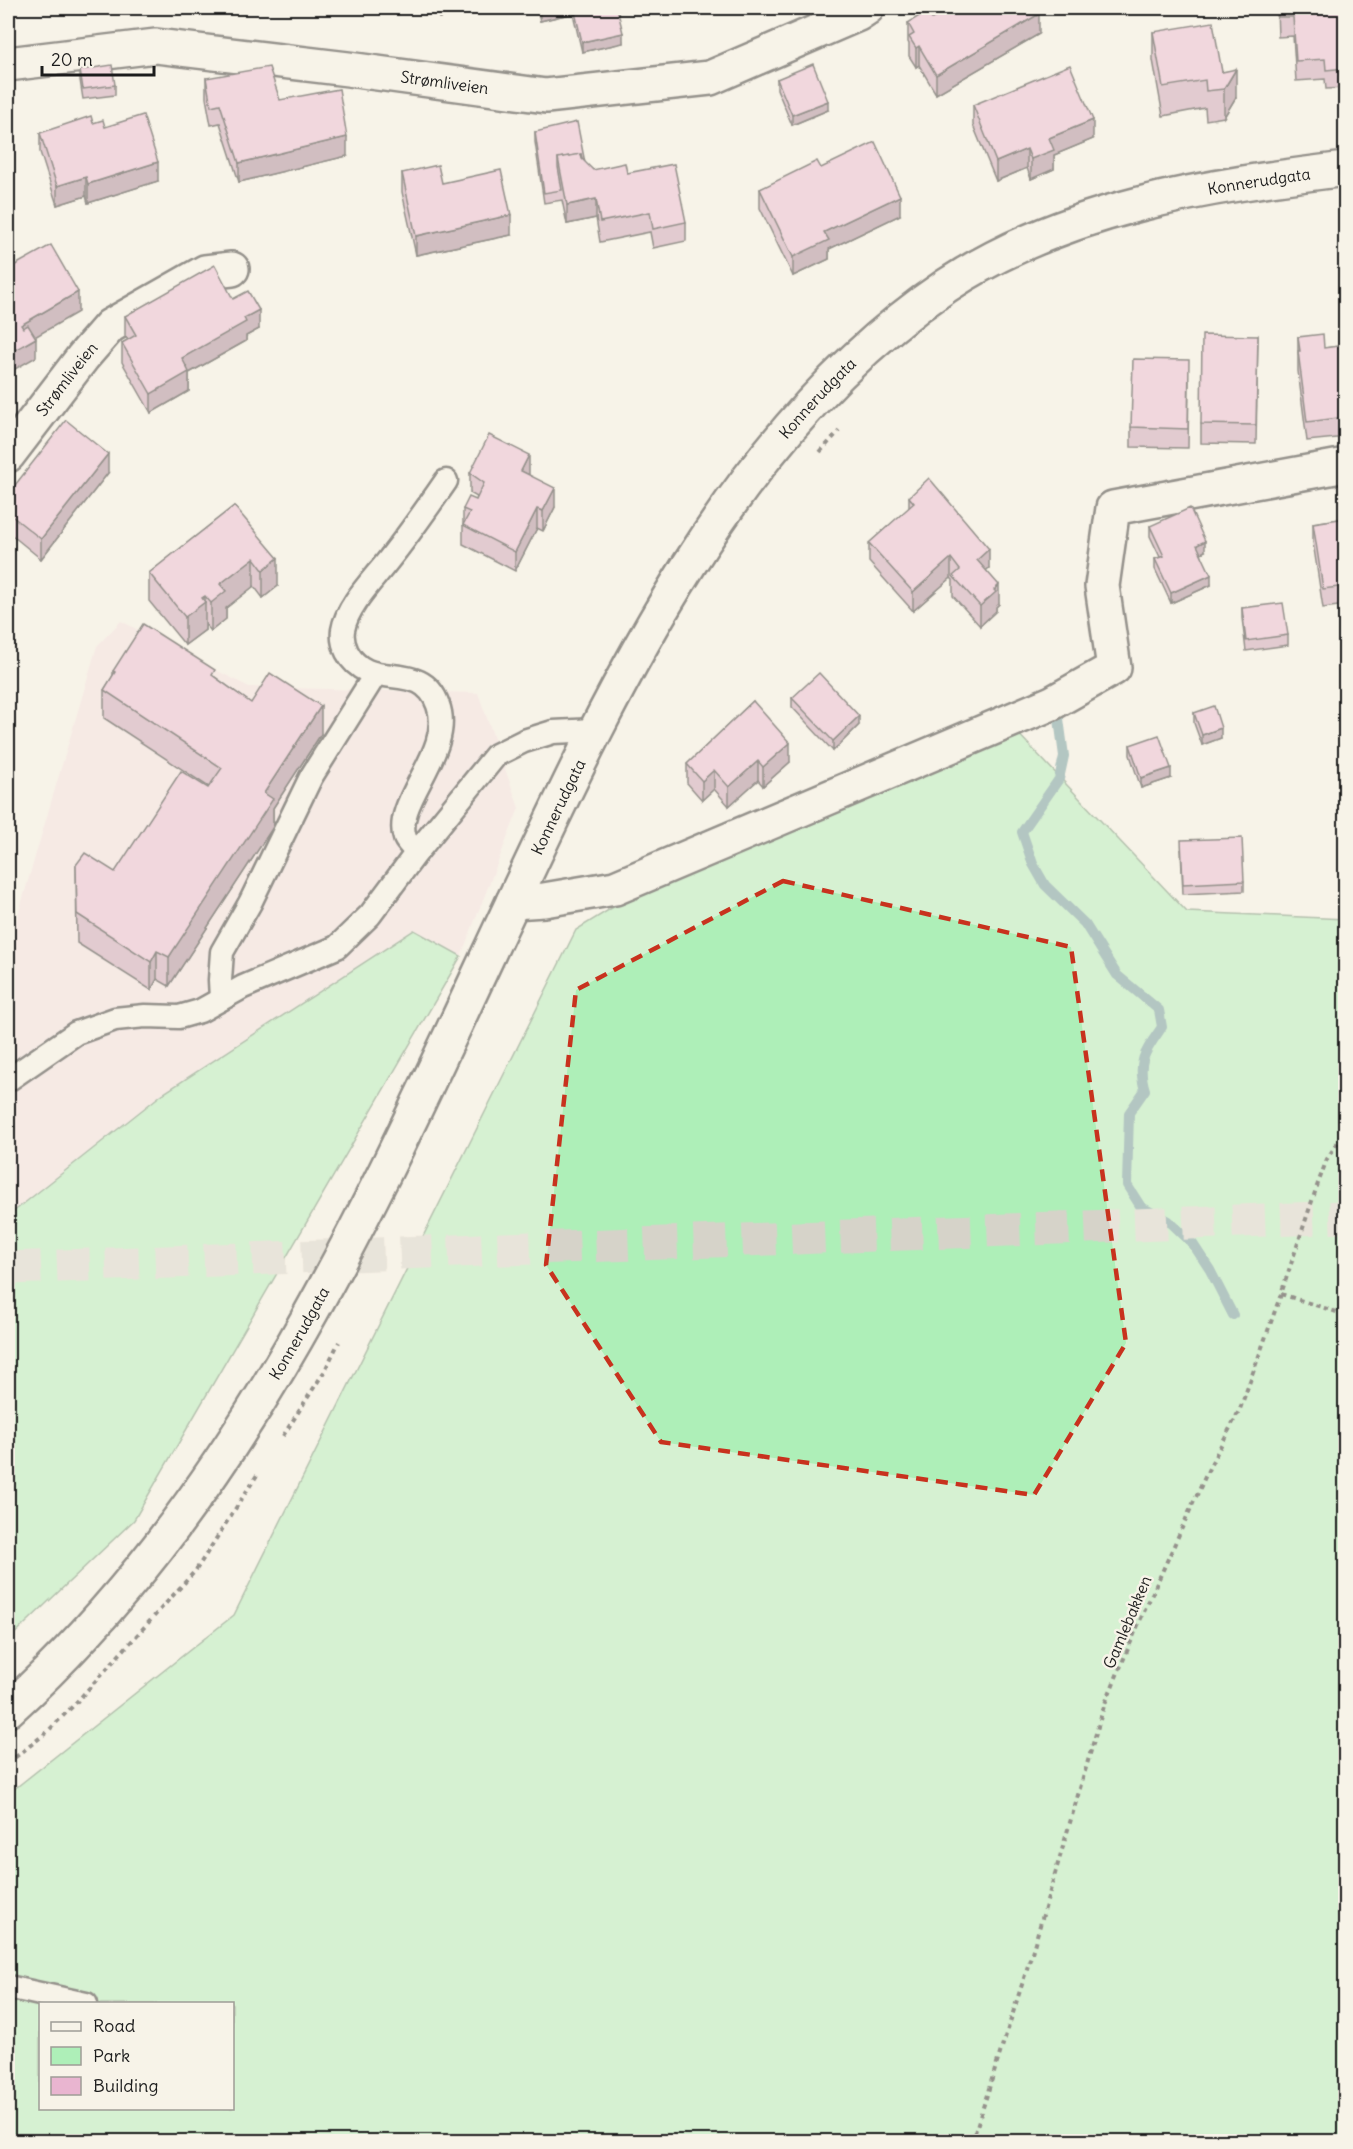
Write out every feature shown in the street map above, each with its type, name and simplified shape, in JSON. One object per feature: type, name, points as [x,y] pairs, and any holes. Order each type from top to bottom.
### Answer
[{"type":"street","name":"Strømliveien","points":[[8,64],[156,46],[546,96],[710,78],[858,14],[867,8]]},
{"type":"street","name":"Konnerudgata","points":[[8,1710],[85,1632],[140,1571],[201,1492],[247,1421],[296,1340],[357,1231],[595,730],[704,543],[743,487],[787,432],[864,350],[904,317],[949,284],[1037,238],[1085,219],[1148,200],[1202,189],[1346,169]]},
{"type":"street","name":"Strømliveien","points":[[8,455],[82,357],[110,326],[205,272],[232,268]]},
{"type":"street","points":[[513,902],[544,900],[615,888],[1052,703],[1114,668],[1102,586],[1113,508],[1346,465]]},
{"type":"lane","points":[[417,852],[405,839],[403,818],[438,740],[442,726],[439,706],[430,689],[414,680],[397,676],[375,675],[361,669],[352,661],[344,647],[343,629],[355,602],[446,481]]},
{"type":"lane","points":[[221,999],[222,952],[250,903],[310,777],[375,675]]},
{"type":"lane","points":[[8,1080],[76,1033],[116,1019],[146,1016],[179,1017],[200,1011],[243,987],[337,947],[370,915],[417,852],[496,755],[524,741],[553,732],[595,730]]},
{"type":"lane","points":[[8,1987],[77,2002]]},
{"type":"path","name":"Gamlebakken","points":[[972,2142],[1104,1706],[1210,1466],[1240,1409],[1327,1160],[1346,1129]]},
{"type":"path","points":[[1281,1294],[1346,1315]]},
{"type":"highlighted area","points":[[783,881],[1071,947],[1126,1343],[1034,1495],[661,1442],[546,1265],[576,990]]},
{"type":"shaded area","points":[[121,621],[249,687],[478,693],[519,808],[461,956],[414,930],[161,1095],[8,1216],[8,949],[97,646]]},
{"type":"green space","points":[[1013,728],[1187,912],[1345,919],[1345,2141],[8,2142],[8,1794],[234,1615],[576,930],[680,866]]},
{"type":"green space","points":[[414,930],[461,956],[134,1520],[8,1640],[8,1216],[161,1095]]},
{"type":"building","points":[[574,8],[617,8],[623,33],[582,42]]},
{"type":"building","points":[[952,8],[1035,8],[1039,14],[936,75],[919,46],[916,48],[909,37],[914,34],[908,23],[927,11],[932,19]]},
{"type":"building","points":[[1278,8],[1346,8],[1346,68],[1326,70],[1325,59],[1296,61],[1293,17],[1278,17]]},
{"type":"building","points":[[1213,22],[1222,72],[1236,69],[1224,89],[1206,91],[1205,80],[1163,87],[1153,32]]},
{"type":"building","points":[[813,64],[828,101],[792,115],[777,79]]},
{"type":"building","points":[[112,65],[115,85],[83,89],[80,70]]},
{"type":"building","points":[[1070,65],[1093,120],[1049,138],[1054,150],[1031,159],[1027,149],[996,162],[973,105]]},
{"type":"building","points":[[269,67],[280,100],[339,89],[347,137],[239,163],[220,104],[211,106],[206,78]]},
{"type":"building","points":[[143,115],[158,162],[88,184],[86,177],[57,186],[40,133],[91,116],[93,123],[103,120],[105,127]]},
{"type":"building","points":[[577,122],[585,163],[581,154],[558,158],[562,190],[544,193],[535,132]]},
{"type":"building","points":[[875,142],[900,196],[824,232],[829,240],[793,257],[760,189],[817,161],[821,168]]},
{"type":"building","points":[[581,154],[582,159],[593,170],[625,163],[627,173],[674,164],[686,222],[653,229],[650,212],[600,222],[596,199],[567,205],[558,158]]},
{"type":"building","points":[[438,165],[442,183],[501,170],[511,215],[416,236],[402,173]]},
{"type":"building","points":[[51,245],[78,292],[21,325],[23,328],[28,325],[36,338],[8,354],[8,269]]},
{"type":"building","points":[[215,265],[233,299],[248,291],[259,310],[244,318],[246,322],[182,358],[189,372],[151,394],[122,343],[136,335],[125,316]]},
{"type":"building","points":[[1323,334],[1324,348],[1346,345],[1346,417],[1307,422],[1298,337]]},
{"type":"building","points":[[1202,335],[1258,336],[1256,425],[1201,424]]},
{"type":"building","points":[[1133,359],[1189,360],[1188,429],[1131,427]]},
{"type":"building","points":[[66,420],[108,454],[41,539],[8,513],[8,494]]},
{"type":"building","points":[[489,435],[529,455],[521,471],[555,488],[543,511],[537,509],[515,552],[463,525],[470,512],[463,509],[469,497],[476,500],[484,483],[470,473]]},
{"type":"building","points":[[929,478],[989,549],[977,560],[999,585],[994,590],[996,592],[980,606],[953,576],[960,570],[951,558],[913,592],[869,543],[914,503],[909,497]]},
{"type":"building","points":[[234,506],[278,558],[263,570],[254,558],[220,584],[226,591],[211,603],[205,596],[202,598],[205,602],[185,617],[149,573]]},
{"type":"building","points":[[1190,508],[1205,541],[1197,545],[1211,575],[1171,593],[1155,559],[1164,556],[1150,526]]},
{"type":"building","points":[[1346,518],[1346,586],[1323,589],[1313,523]]},
{"type":"building","points":[[1283,603],[1288,635],[1246,641],[1242,608]]},
{"type":"building","points":[[143,624],[215,670],[212,675],[251,703],[270,673],[321,706],[264,793],[273,799],[169,957],[157,951],[151,962],[77,914],[76,865],[85,853],[115,872],[181,771],[208,788],[222,768],[104,690],[115,672],[113,671]]},
{"type":"building","points":[[819,673],[859,716],[833,741],[792,698]]},
{"type":"building","points":[[1346,689],[1346,703],[1339,700]]},
{"type":"building","points":[[753,701],[790,743],[763,767],[758,761],[729,787],[714,770],[702,781],[687,764]]},
{"type":"building","points":[[1214,706],[1221,728],[1202,735],[1194,713]]},
{"type":"building","points":[[1159,735],[1171,768],[1141,778],[1130,745]]},
{"type":"building","points":[[1242,838],[1244,881],[1183,884],[1181,840]]},
{"type":"waterway","points":[[1059,719],[1064,756],[1059,779],[1022,832],[1033,864],[1045,885],[1085,924],[1117,975],[1159,1010],[1162,1027],[1147,1049],[1142,1063],[1142,1080],[1145,1090],[1129,1113],[1127,1185],[1141,1207],[1169,1221],[1193,1244],[1210,1270],[1233,1315]]},
{"type":"tunnel","points":[[8,1268],[1346,1217]]}]
